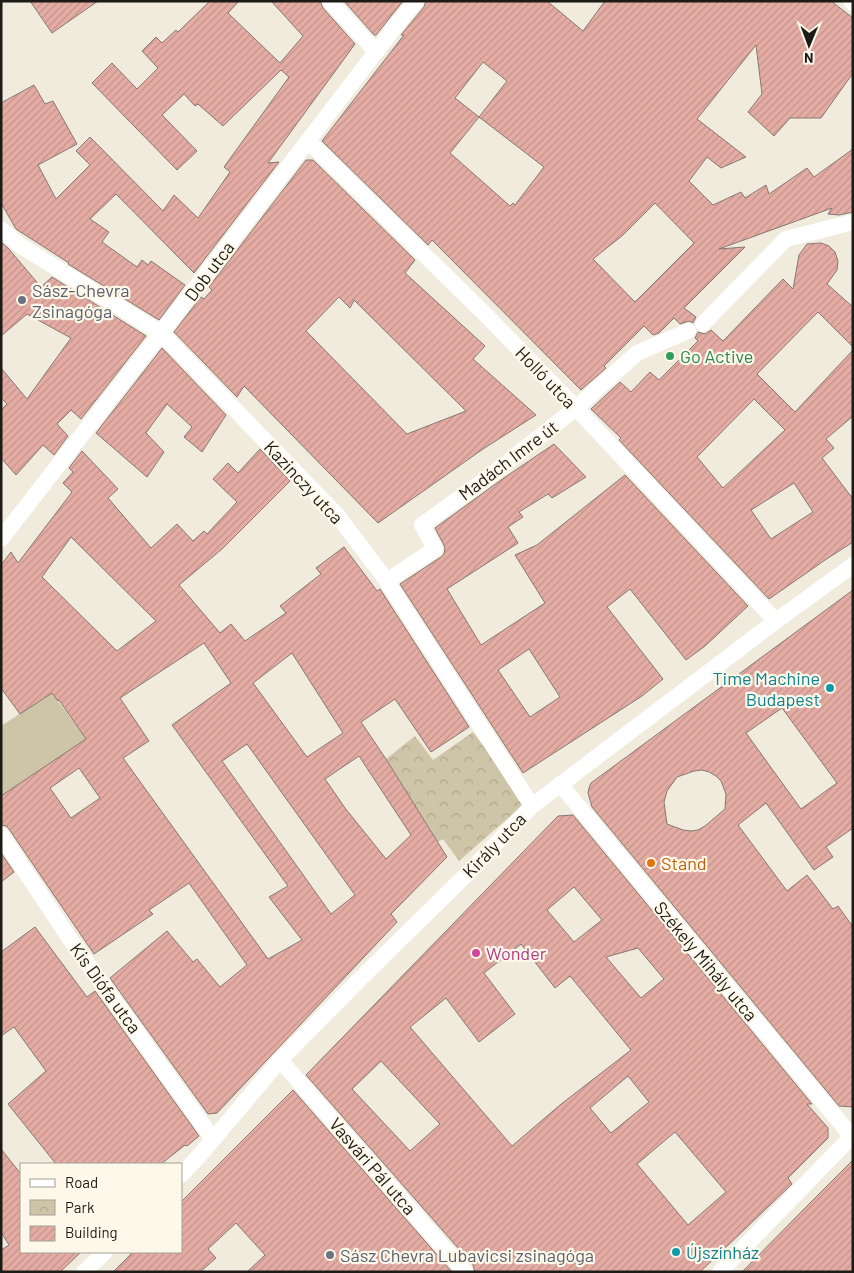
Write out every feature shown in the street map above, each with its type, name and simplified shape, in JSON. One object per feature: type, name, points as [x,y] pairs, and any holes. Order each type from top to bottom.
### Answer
[{"type":"street","points":[[330,1],[376,52]]},
{"type":"street","name":"Dob utca","points":[[1,539],[416,1]]},
{"type":"street","name":"Holló utca","points":[[308,141],[489,318],[776,621]]},
{"type":"street","points":[[703,324],[786,239],[853,222]]},
{"type":"street","name":"Kazinczy utca","points":[[1,229],[21,246],[161,333],[337,515],[387,581],[532,806]]},
{"type":"street","name":"Madách Imre út","points":[[387,581],[435,549],[422,525],[576,408],[637,353],[688,331]]},
{"type":"street","name":"Király utca","points":[[182,1174],[280,1060],[365,973],[468,873],[532,806],[853,565]]},
{"type":"street","name":"Székely Mihály utca","points":[[560,784],[852,1136]]},
{"type":"street","name":"Kis Diófa utca","points":[[1,835],[70,939],[213,1139]]},
{"type":"street","name":"Vasvári Pál utca","points":[[280,1060],[465,1272]]},
{"type":"street","points":[[720,1272],[852,1136]]},
{"type":"street","points":[[84,1272],[105,1253]]},
{"type":"green space","points":[[52,693],[86,739],[1,796],[1,726]]},
{"type":"green space","points":[[473,732],[525,803],[459,861],[443,839],[438,842],[386,759],[415,736],[433,760]]},
{"type":"building","points":[[30,1],[98,1],[52,33]]},
{"type":"building","points":[[210,1],[239,1],[228,13],[280,63],[303,36],[271,1],[320,1],[323,8],[355,44],[268,163],[279,162],[194,273],[116,194],[90,219],[109,232],[102,242],[137,267],[142,260],[148,265],[151,261],[185,285],[159,320],[68,264],[16,229],[1,203],[1,103],[34,85],[45,104],[53,101],[77,144],[38,165],[56,199],[90,165],[76,151],[90,137],[163,211],[174,195],[198,218],[230,172],[224,167],[289,77],[281,70],[223,126],[198,104],[195,106],[184,94],[162,115],[197,151],[177,170],[92,83],[112,63],[137,89],[158,68],[142,51],[156,37],[162,43],[176,30],[178,32]]},
{"type":"building","points":[[344,1],[403,1],[376,35],[374,35]]},
{"type":"building","points":[[426,1],[547,1],[583,31],[605,1],[831,1],[853,18],[853,73],[821,118],[790,118],[774,136],[748,112],[762,94],[756,45],[697,119],[746,157],[721,168],[707,157],[689,181],[713,205],[741,192],[745,198],[766,185],[769,194],[807,168],[814,177],[853,149],[853,212],[839,215],[828,214],[832,208],[719,249],[745,247],[684,308],[696,317],[693,323],[689,321],[680,324],[674,318],[659,333],[653,335],[644,326],[604,366],[606,368],[581,390],[432,240],[428,245],[322,141],[424,7]],"holes":[[[483,62],[507,81],[479,117],[455,98]],[[479,117],[544,167],[515,205],[513,203],[510,206],[450,153]],[[655,203],[694,243],[635,302],[593,259],[623,235]]]},
{"type":"building","points":[[306,160],[313,160],[415,260],[405,273],[485,346],[473,359],[536,415],[483,449],[378,523],[244,386],[237,397],[174,332],[201,297],[204,299],[212,290],[209,287]],"holes":[[[339,297],[350,308],[354,300],[466,411],[407,434],[306,331]]]},
{"type":"building","points":[[1,242],[41,287],[52,277],[146,336],[81,419],[71,410],[57,424],[68,436],[54,455],[43,445],[16,475],[1,458],[1,410],[7,404],[1,398],[1,368],[27,399],[71,338],[27,314],[1,336]]},
{"type":"building","points":[[821,243],[829,246],[835,252],[838,261],[837,270],[827,284],[853,307],[853,347],[818,312],[757,374],[795,412],[853,350],[853,416],[826,439],[834,448],[822,458],[853,499],[853,542],[769,599],[619,440],[621,438],[591,409],[620,382],[631,392],[650,372],[659,380],[698,341],[695,338],[698,332],[705,334],[711,330],[723,341],[783,279],[793,289],[799,255],[807,244]],"holes":[[[754,399],[785,430],[723,488],[697,457]],[[794,483],[813,512],[771,539],[751,510]]]},
{"type":"building","points":[[162,348],[226,415],[202,452],[184,437],[192,427],[167,404],[146,433],[164,452],[147,477],[96,433]]},
{"type":"building","points":[[554,444],[586,477],[552,498],[548,494],[519,512],[523,517],[508,527],[518,543],[447,589],[481,645],[545,603],[515,555],[537,545],[625,475],[748,606],[705,646],[686,660],[630,589],[607,607],[663,679],[642,696],[523,773],[400,584],[444,554],[444,545],[435,528]],"holes":[[[529,649],[560,697],[530,717],[498,670]]]},
{"type":"building","points":[[260,449],[290,481],[222,549],[179,585],[220,633],[231,624],[245,641],[286,613],[280,606],[321,574],[316,568],[344,547],[377,591],[380,589],[469,727],[431,752],[395,699],[361,722],[447,857],[391,914],[397,922],[217,1113],[208,1114],[110,978],[167,931],[193,962],[197,959],[220,987],[247,965],[189,883],[149,910],[153,914],[94,954],[9,829],[1,825],[1,796],[86,739],[52,693],[20,714],[1,688],[1,565],[11,552],[18,563],[72,492],[63,483],[73,472],[69,468],[82,451],[118,489],[108,498],[151,548],[177,524],[193,541],[204,531],[207,534],[237,502],[213,479],[228,463],[238,473]],"holes":[[[71,537],[156,621],[117,651],[42,577]],[[204,643],[231,683],[172,725],[288,886],[269,897],[302,940],[268,959],[123,758],[149,741],[120,698]],[[292,653],[343,733],[307,757],[253,683]],[[247,744],[355,895],[331,914],[222,761]],[[359,756],[411,835],[386,859],[345,808],[325,779]],[[79,768],[100,798],[71,818],[50,788]]]},
{"type":"building","points":[[853,590],[853,828],[826,847],[833,857],[814,870],[766,803],[738,825],[787,891],[807,875],[833,909],[838,906],[853,927],[853,1107],[839,1106],[592,807],[588,793],[591,783]],"holes":[[[782,708],[837,783],[801,809],[746,733]],[[702,770],[716,776],[721,781],[726,794],[725,809],[698,830],[683,830],[667,824],[664,802],[667,791],[677,777]]]},
{"type":"building","points":[[573,815],[812,1104],[807,1104],[828,1128],[828,1138],[788,1178],[792,1184],[700,1272],[475,1272],[473,1265],[306,1075],[558,816]],"holes":[[[574,887],[602,920],[574,942],[547,910]],[[521,944],[555,988],[570,976],[631,1050],[560,1105],[512,1146],[410,1027],[446,998],[479,1042],[515,1014],[484,973]],[[638,948],[664,979],[641,998],[606,957]],[[381,1061],[440,1124],[410,1151],[352,1089]],[[628,1076],[649,1102],[611,1133],[590,1108]],[[675,1132],[726,1192],[688,1225],[637,1164]]]},
{"type":"building","points":[[1,853],[14,872],[1,882]]},
{"type":"building","points":[[35,927],[87,997],[95,991],[199,1136],[162,1163],[55,1163],[8,1104],[46,1071],[14,1027],[1,1036],[1,952]]},
{"type":"building","points":[[293,1090],[452,1272],[247,1272],[265,1255],[236,1223],[208,1249],[216,1258],[200,1272],[113,1272],[132,1253],[182,1253],[182,1201]]},
{"type":"building","points":[[1,1149],[20,1173],[20,1253],[80,1253],[60,1272],[1,1272],[1,1250],[9,1245],[1,1232]]},
{"type":"building","points":[[853,1160],[853,1272],[742,1272],[809,1204]]},
{"type":"place","name":"Sász-Chevra Zsinagóga","points":[[22,300]]},
{"type":"place","name":"Go Active","points":[[670,356]]},
{"type":"place","name":"Time Machine Budapest","points":[[830,688]]},
{"type":"place","name":"Stand","points":[[651,863]]},
{"type":"place","name":"Wonder","points":[[476,953]]},
{"type":"place","name":"Újszínház","points":[[676,1252]]},
{"type":"place","name":"Sász Chevra Lubavicsi zsinagóga","points":[[330,1255]]}]
